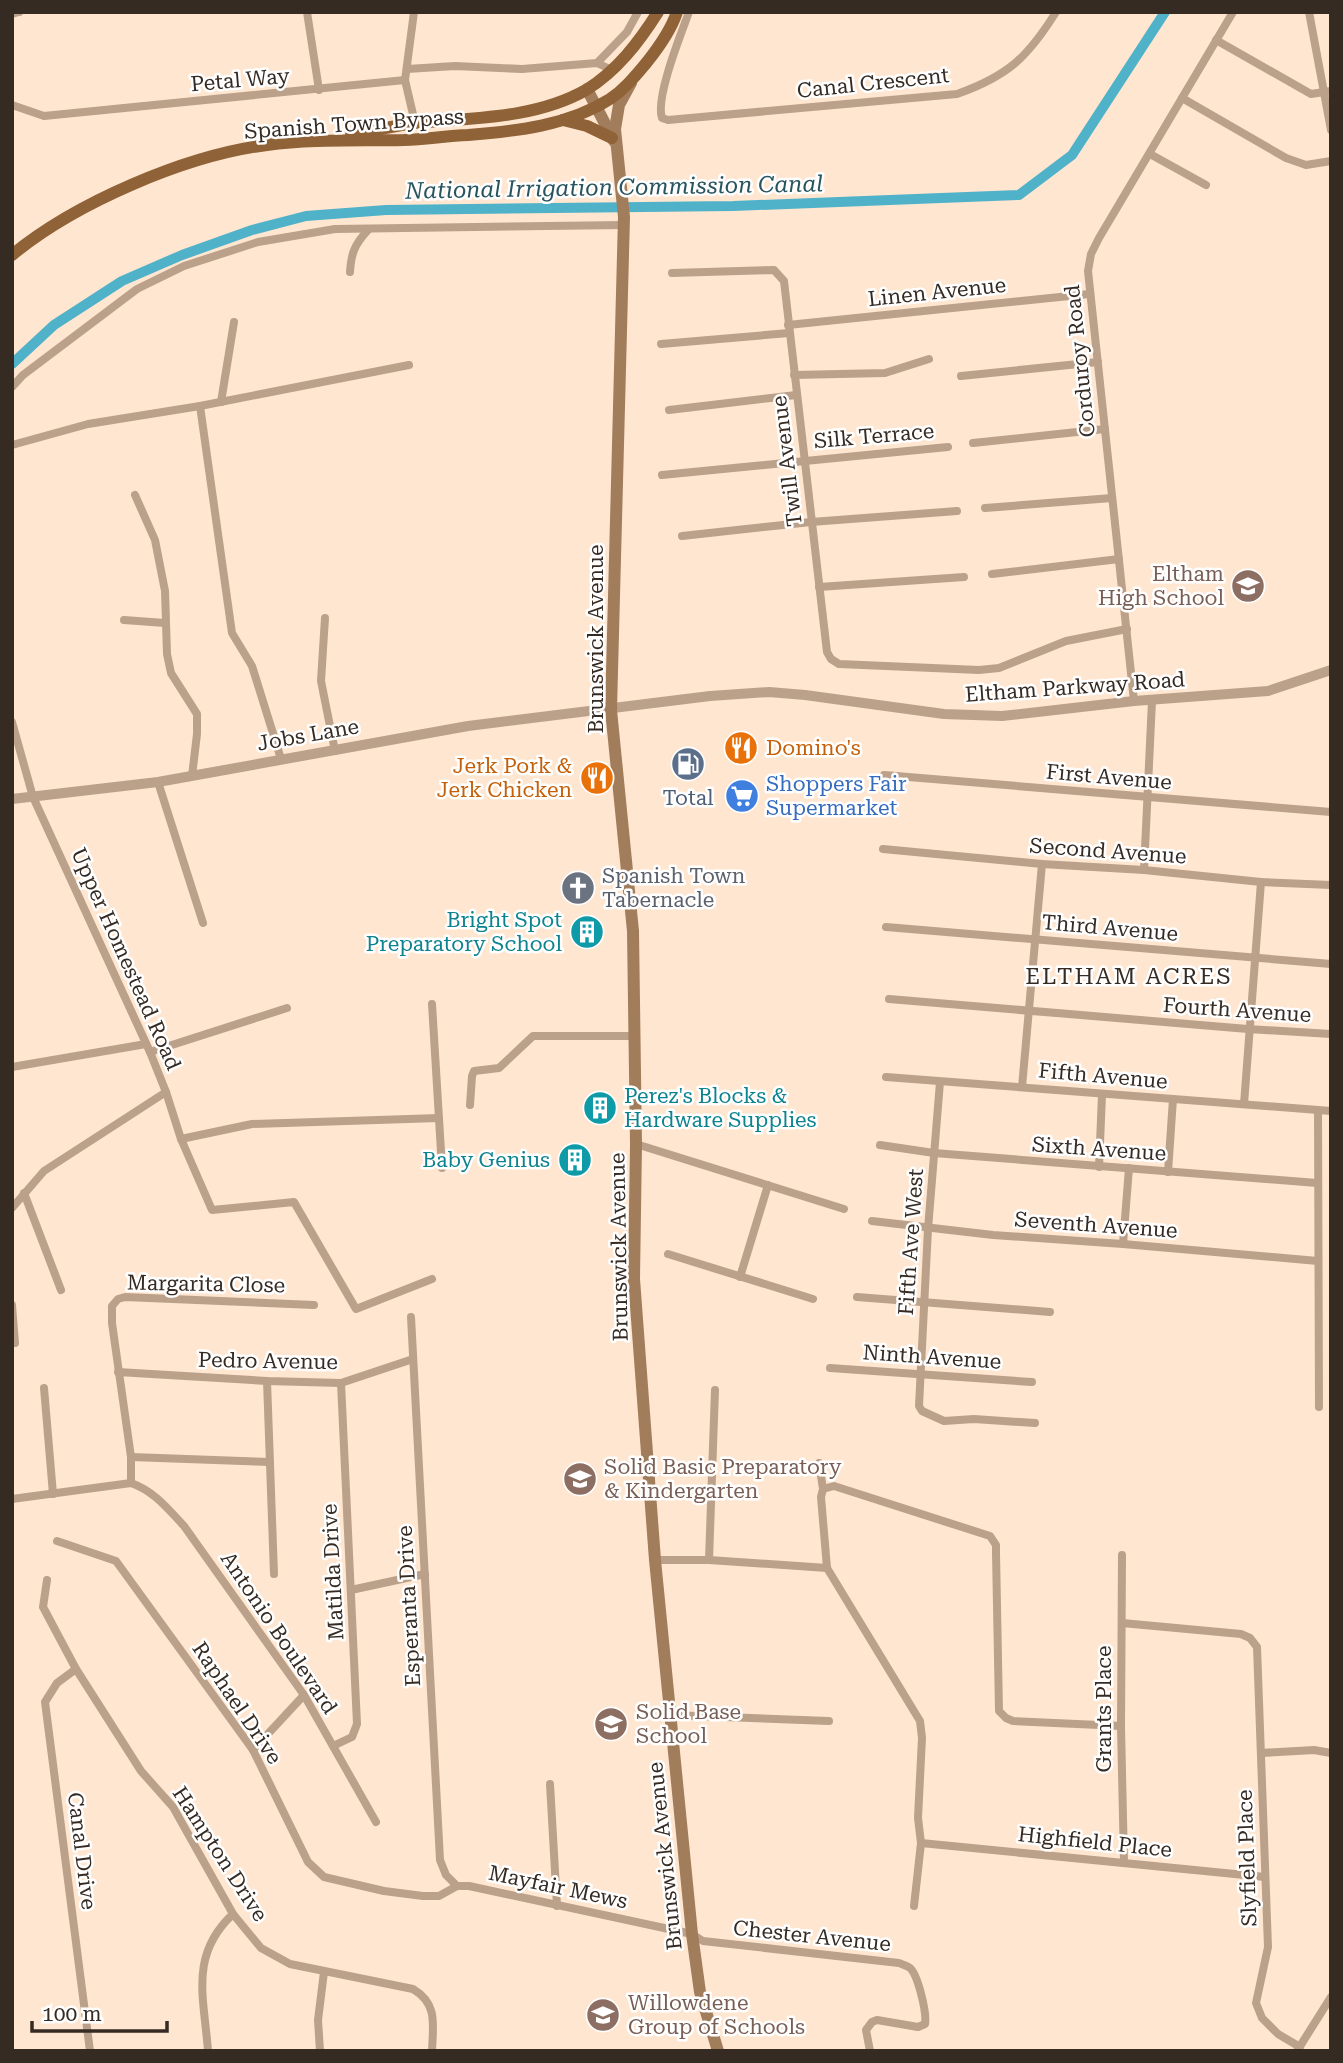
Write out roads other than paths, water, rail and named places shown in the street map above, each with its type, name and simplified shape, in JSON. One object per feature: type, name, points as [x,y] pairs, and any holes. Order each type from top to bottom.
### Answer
[{"type":"main road","points":[[316,141],[415,123],[472,119],[559,103],[587,89],[612,70],[632,50],[658,12]]},
{"type":"main road","name":"Spanish Town Bypass","points":[[12,255],[30,240],[74,213],[191,161],[266,145],[316,141],[406,140],[516,132],[563,120],[595,107],[633,80],[655,52],[677,12]]},
{"type":"main road","name":"Brunswick Avenue","points":[[633,80],[619,105],[614,141],[623,186],[624,221],[611,710],[633,931],[636,1144],[634,1279],[655,1560],[692,1934],[700,1992],[718,2051]]},
{"type":"main road","name":"Brunswick Avenue","points":[[587,89],[614,141]]},
{"type":"main road","points":[[563,120],[587,126],[614,141]]},
{"type":"street","points":[[12,14],[19,12]]},
{"type":"street","points":[[307,12],[319,90]]},
{"type":"street","points":[[414,12],[405,79],[415,123]]},
{"type":"street","points":[[597,63],[627,32],[638,12]]},
{"type":"street","name":"Canal Crescent","points":[[688,12],[669,70],[660,111],[662,118],[668,120],[957,94],[982,85],[1022,60],[1056,12]]},
{"type":"street","name":"Corduroy Road","points":[[1134,701],[1088,271],[1091,254],[1233,12]]},
{"type":"street","points":[[1309,12],[1327,92],[1331,130]]},
{"type":"street","points":[[1216,40],[1311,94],[1327,92]]},
{"type":"street","points":[[407,69],[455,66],[522,69],[597,63],[612,70]]},
{"type":"street","name":"Petal Way","points":[[12,105],[44,116],[319,90],[405,79]]},
{"type":"street","points":[[1182,98],[1286,158],[1306,165],[1331,161]]},
{"type":"street","points":[[1150,154],[1206,185]]},
{"type":"street","points":[[12,387],[23,375],[137,289],[184,266],[258,242],[335,229],[624,221]]},
{"type":"street","points":[[350,272],[351,254],[368,230]]},
{"type":"street","name":"Twill Avenue","points":[[672,273],[774,270],[784,281],[827,652],[831,659],[839,664],[979,670],[999,668],[1066,641],[1127,629]]},
{"type":"street","name":"Linen Avenue","points":[[661,344],[1089,294]]},
{"type":"street","points":[[221,402],[234,322]]},
{"type":"street","points":[[794,375],[885,373],[929,359]]},
{"type":"street","points":[[961,376],[1098,362]]},
{"type":"street","points":[[12,445],[88,424],[200,406],[409,365]]},
{"type":"street","points":[[668,410],[796,395]]},
{"type":"street","points":[[200,406],[232,633],[252,666],[281,759]]},
{"type":"street","points":[[973,443],[1105,429]]},
{"type":"street","name":"Silk Terrace","points":[[662,475],[948,447]]},
{"type":"street","points":[[135,495],[155,540],[165,590],[165,623],[171,673],[197,714],[192,776]]},
{"type":"street","points":[[985,508],[1112,498]]},
{"type":"street","points":[[682,536],[811,522],[957,511]]},
{"type":"street","points":[[992,575],[1119,559]]},
{"type":"street","points":[[819,587],[964,577]]},
{"type":"street","points":[[326,618],[321,681],[335,751]]},
{"type":"street","points":[[124,620],[165,623]]},
{"type":"street","name":"Eltham Parkway Road","points":[[611,710],[710,696],[769,692],[944,714],[1002,716],[1134,701],[1268,691],[1331,670]]},
{"type":"street","points":[[1144,870],[1152,701]]},
{"type":"street","name":"Jobs Lane","points":[[12,800],[158,782],[468,726],[611,710]]},
{"type":"street","name":"Upper Homestead Road","points":[[12,722],[33,797],[148,1048],[181,1139],[212,1210],[294,1202],[356,1309],[432,1279]]},
{"type":"street","name":"First Avenue","points":[[884,775],[1331,813]]},
{"type":"street","points":[[158,782],[203,923]]},
{"type":"street","name":"Second Avenue","points":[[883,849],[1331,886]]},
{"type":"street","points":[[1022,1087],[1042,864]]},
{"type":"street","points":[[1244,1104],[1261,882]]},
{"type":"street","name":"Third Avenue","points":[[886,927],[1331,964]]},
{"type":"street","name":"Fourth Avenue","points":[[889,999],[1248,1030],[1331,1034]]},
{"type":"street","points":[[432,1004],[442,1168]]},
{"type":"street","points":[[12,1067],[148,1048],[287,1008]]},
{"type":"street","points":[[470,1105],[474,1071],[499,1068],[533,1036],[635,1036]]},
{"type":"street","name":"Fifth Avenue","points":[[886,1077],[1331,1111]]},
{"type":"street","name":"Fifth Ave West","points":[[940,1082],[928,1229],[919,1406],[922,1411],[944,1421],[974,1419],[1035,1423]]},
{"type":"street","points":[[12,1208],[44,1171],[166,1092]]},
{"type":"street","points":[[1099,1167],[1102,1095]]},
{"type":"street","points":[[1168,1172],[1173,1099]]},
{"type":"street","points":[[1318,1110],[1319,1407]]},
{"type":"street","points":[[181,1139],[253,1124],[439,1118]]},
{"type":"street","points":[[636,1144],[844,1209]]},
{"type":"street","name":"Sixth Avenue","points":[[880,1145],[934,1153],[1099,1167],[1317,1182]]},
{"type":"street","points":[[1123,1244],[1129,1168]]},
{"type":"street","points":[[740,1277],[768,1185]]},
{"type":"street","points":[[24,1193],[61,1290]]},
{"type":"street","name":"Seventh Avenue","points":[[872,1221],[928,1229],[1318,1261]]},
{"type":"street","points":[[667,1254],[813,1300]]},
{"type":"street","name":"Margarita Close","points":[[131,1483],[131,1457],[118,1372],[112,1306],[118,1299],[125,1297],[314,1305]]},
{"type":"street","points":[[857,1297],[1051,1312]]},
{"type":"street","points":[[12,1305],[15,1343]]},
{"type":"street","name":"Esperanta Drive","points":[[411,1317],[440,1860],[446,1875],[457,1886]]},
{"type":"street","name":"Pedro Avenue","points":[[118,1372],[341,1383],[413,1359]]},
{"type":"street","name":"Ninth Avenue","points":[[830,1368],[1032,1382]]},
{"type":"street","points":[[267,1381],[274,1574]]},
{"type":"street","name":"Matilda Drive","points":[[333,1746],[352,1737],[357,1724],[341,1383]]},
{"type":"street","points":[[44,1388],[53,1494]]},
{"type":"street","points":[[709,1560],[715,1390]]},
{"type":"street","points":[[131,1457],[270,1462]]},
{"type":"street","points":[[818,1463],[823,1489],[821,1497],[827,1568],[920,1721],[922,1738],[918,1826],[921,1843],[914,1906]]},
{"type":"street","points":[[12,1499],[131,1483]]},
{"type":"street","name":"Antonio Boulevard","points":[[131,1483],[145,1488],[184,1526],[304,1695],[376,1822]]},
{"type":"street","points":[[823,1489],[834,1486],[990,1536],[996,1545],[999,1711],[1013,1721],[1121,1726]]},
{"type":"street","name":"Raphael Drive","points":[[57,1541],[116,1561],[253,1750],[308,1862],[324,1877],[384,1891],[423,1896],[439,1896],[457,1886]]},
{"type":"street","name":"Grants Place","points":[[1122,1555],[1121,1726],[1124,1863]]},
{"type":"street","points":[[655,1560],[709,1560],[827,1568]]},
{"type":"street","points":[[351,1590],[425,1574]]},
{"type":"street","name":"Hampton Drive","points":[[47,1580],[43,1607],[76,1669],[141,1770],[173,1807],[233,1914],[261,1948],[290,1964],[412,1989],[425,1996],[430,2005],[432,2051]]},
{"type":"street","name":"Slyfield Place","points":[[1122,1623],[1241,1634],[1250,1638],[1257,1647],[1268,1947],[1256,2003],[1262,2018],[1298,2049]]},
{"type":"street","name":"Canal Drive","points":[[76,1669],[57,1683],[45,1702],[90,2051]]},
{"type":"street","points":[[253,1750],[304,1695]]},
{"type":"street","points":[[670,1716],[829,1721]]},
{"type":"street","points":[[1261,1753],[1314,1750],[1331,1753]]},
{"type":"street","points":[[550,1784],[557,1906]]},
{"type":"street","name":"Highfield Place","points":[[921,1843],[1265,1877]]},
{"type":"street","name":"Mayfair Mews","points":[[457,1886],[468,1886],[692,1934]]},
{"type":"street","points":[[208,2051],[203,1959],[213,1936],[233,1914]]},
{"type":"street","name":"Chester Avenue","points":[[692,1934],[703,1941],[899,1963],[909,1967],[915,1975],[926,2016],[925,2024],[918,2027],[872,2022],[866,2030],[870,2051]]},
{"type":"street","points":[[320,2051],[318,2020],[324,1972]]},
{"type":"street","points":[[1298,2049],[1331,1997]]},
{"type":"waterway","name":"National Irrigation Commission Canal","points":[[12,364],[54,325],[122,281],[182,255],[252,230],[306,216],[386,210],[733,206],[1019,195],[1072,155],[1165,12]]},
{"type":"place","name":"Eltham High School","points":[[1248,586]]},
{"type":"place","name":"Domino's","points":[[741,748]]},
{"type":"place","name":"Total","points":[[688,764]]},
{"type":"place","name":"Jerk Pork & Jerk Chicken","points":[[597,778]]},
{"type":"place","name":"Shoppers Fair Supermarket","points":[[742,796]]},
{"type":"place","name":"Spanish Town Tabernacle","points":[[578,888]]},
{"type":"place","name":"Bright Spot Preparatory School","points":[[587,932]]},
{"type":"place","name":"Perez's Blocks & Hardware Supplies","points":[[600,1108]]},
{"type":"place","name":"Baby Genius","points":[[575,1160]]},
{"type":"place","name":"Solid Basic Preparatory & Kindergarten","points":[[580,1479]]},
{"type":"place","name":"Solid Base School","points":[[611,1724]]},
{"type":"place","name":"Willowdene Group of Schools","points":[[603,2015]]},
{"type":"district","name":"ELTHAM ACRES","points":[[1129,976]]}]
